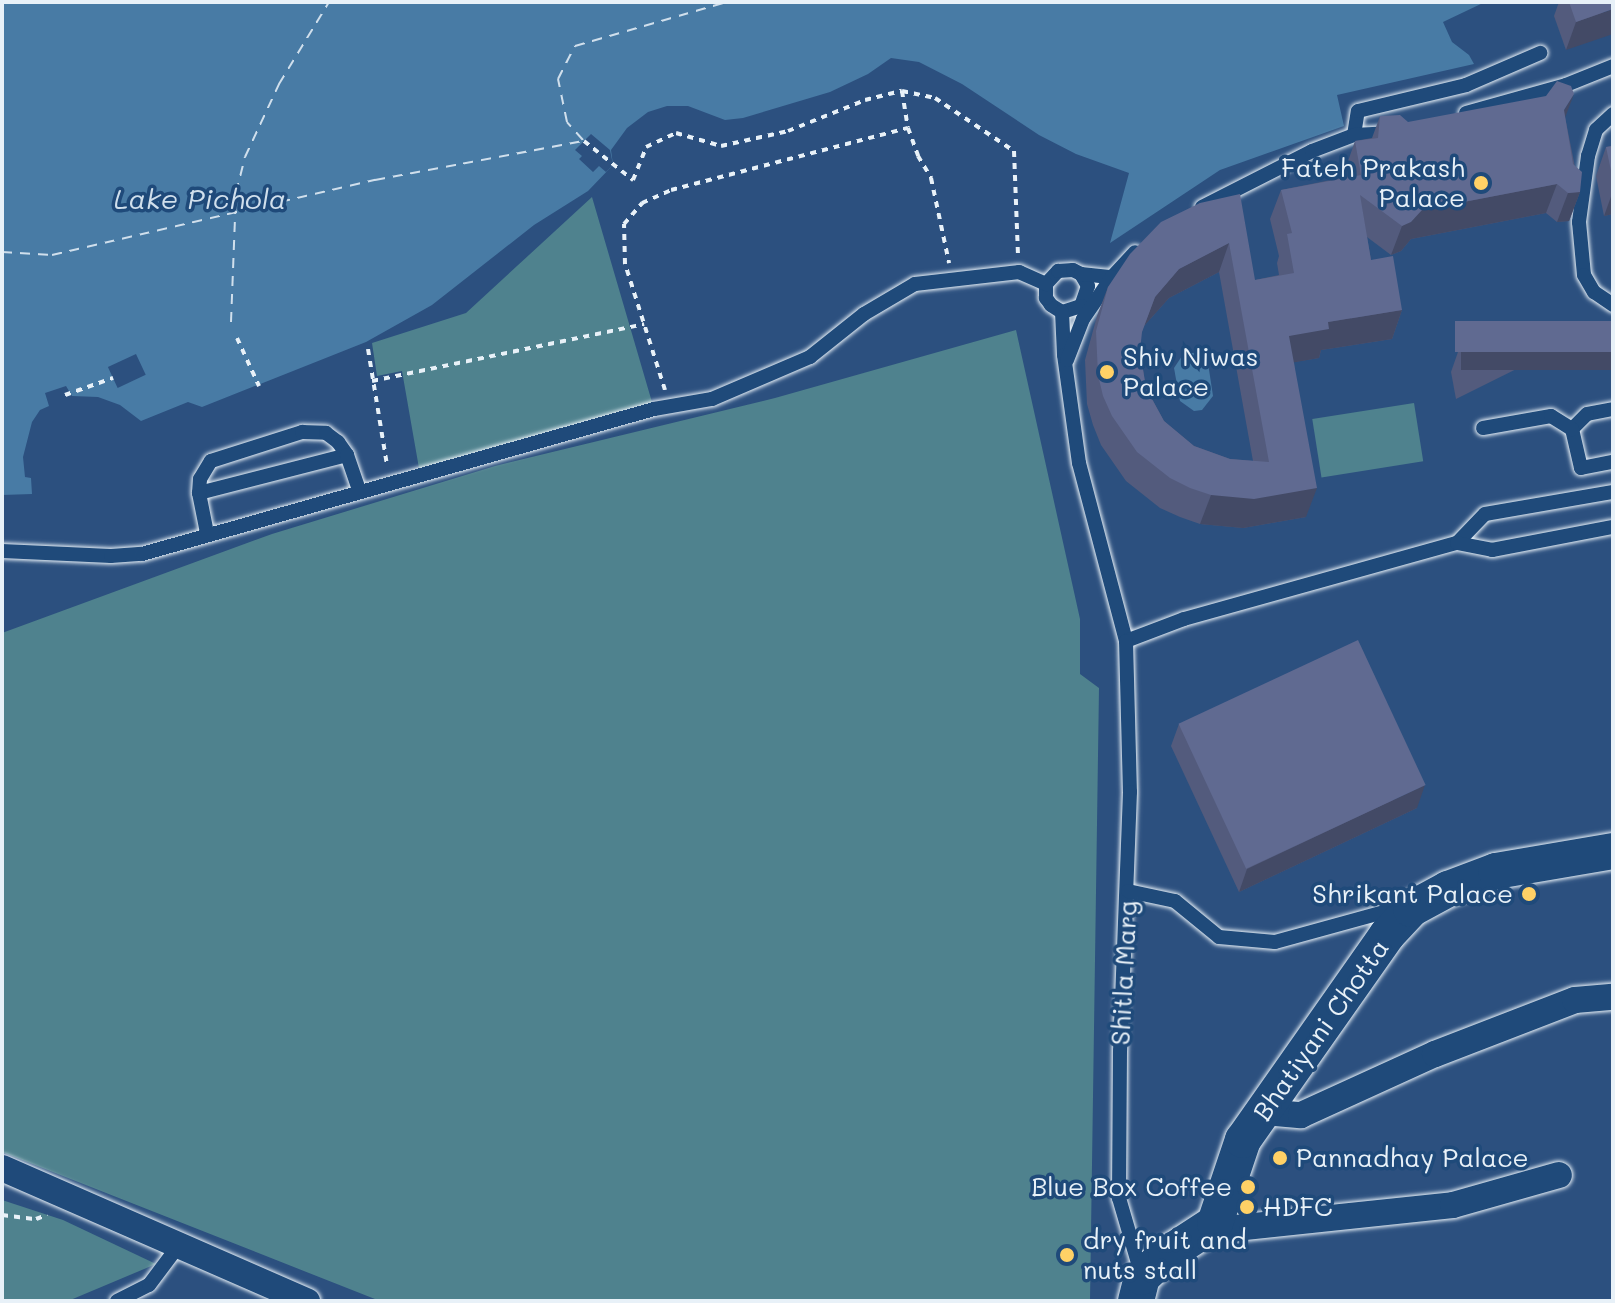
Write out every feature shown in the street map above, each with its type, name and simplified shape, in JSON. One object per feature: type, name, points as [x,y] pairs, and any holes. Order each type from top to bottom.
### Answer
[{"type":"main road","name":"Bhatiyani Chotta","points":[[1207,1231],[1225,1201],[1236,1154],[1387,935],[1411,909],[1448,889],[1496,871],[1613,851]]},
{"type":"main road","points":[[1139,1289],[1166,1255],[1207,1231]]},
{"type":"street","points":[[1264,1112],[1301,1115],[1435,1054],[1575,1000],[1613,997]]},
{"type":"street","points":[[2,1168],[307,1301]]},
{"type":"street","points":[[1207,1231],[1453,1205],[1559,1175]]},
{"type":"lane","points":[[1354,135],[1358,111],[1466,85],[1540,53]]},
{"type":"lane","points":[[1446,118],[1566,85],[1613,66]]},
{"type":"lane","points":[[1613,114],[1596,130],[1579,222],[1584,275],[1594,292],[1613,305]]},
{"type":"lane","points":[[1193,213],[1292,159],[1354,135],[1401,131]]},
{"type":"lane","points":[[1066,364],[1083,319],[1112,277],[1141,245]]},
{"type":"lane","points":[[1081,274],[1088,286],[1086,300],[1078,309],[1062,312],[1046,298],[1046,284],[1063,269],[1112,277]]},
{"type":"lane","points":[[2,551],[128,556],[359,490],[670,407],[712,399],[754,384],[810,357],[864,314],[915,284],[1019,272],[1046,284]]},
{"type":"lane","name":"Shitla Marg","points":[[1062,312],[1079,463],[1126,641],[1128,891],[1120,1051],[1119,1198],[1139,1289]]},
{"type":"lane","points":[[1572,429],[1587,414],[1613,409]]},
{"type":"lane","points":[[1483,428],[1551,416],[1572,429],[1581,468],[1613,462]]},
{"type":"lane","points":[[207,533],[199,493],[204,470],[221,455],[302,432],[326,433],[347,455],[359,490]]},
{"type":"lane","points":[[199,493],[347,455]]},
{"type":"lane","points":[[1457,543],[1485,514],[1613,492]]},
{"type":"lane","points":[[1126,641],[1184,619],[1457,543],[1492,550],[1613,527]]},
{"type":"lane","points":[[1128,891],[1175,901],[1219,937],[1275,942],[1401,906],[1411,909]]},
{"type":"lane","points":[[117,1301],[149,1285],[179,1245]]},
{"type":"path","points":[[902,91],[908,128],[918,156],[931,178],[952,278]]},
{"type":"path","points":[[584,141],[633,180],[646,147],[676,133],[721,146],[788,131],[865,100],[902,91],[935,98],[1014,151],[1019,272]]},
{"type":"path","points":[[670,407],[625,264],[624,224],[642,203],[671,190],[908,128]]},
{"type":"path","points":[[372,381],[644,324]]},
{"type":"path","points":[[237,338],[259,386]]},
{"type":"path","points":[[368,349],[389,482]]},
{"type":"path","points":[[65,395],[113,378]]},
{"type":"green space","points":[[592,197],[654,409],[420,474],[402,371],[377,376],[372,343],[466,313]]},
{"type":"green space","points":[[1016,330],[1080,619],[1080,674],[1099,688],[1090,1301],[380,1301],[2,1152],[2,633],[272,534],[495,466],[775,398]]},
{"type":"green space","points":[[1414,403],[1423,461],[1321,477],[1312,419]]},
{"type":"green space","points":[[2,1200],[63,1220],[156,1264],[68,1301],[2,1301]]},
{"type":"water","name":"Lake Pichola","points":[[2,2],[1485,2],[1443,22],[1452,42],[1469,55],[1474,64],[1337,95],[1344,126],[1220,170],[1110,243],[1129,173],[1076,154],[1039,135],[962,84],[919,62],[891,58],[868,74],[830,92],[743,118],[725,120],[688,106],[667,106],[648,112],[627,128],[611,150],[613,165],[588,191],[534,225],[432,305],[366,342],[202,407],[188,402],[141,421],[120,405],[98,397],[72,396],[66,386],[45,393],[49,406],[40,410],[32,422],[23,457],[25,477],[31,478],[32,494],[2,495]]},
{"type":"water","points":[[1184,353],[1198,353],[1208,363],[1213,396],[1202,410],[1194,411],[1180,401],[1174,368]]},
{"type":"pier","points":[[591,134],[610,150],[613,165],[606,172],[599,166],[593,172],[579,159],[582,156],[575,150]]},
{"type":"pier","points":[[136,354],[146,375],[118,388],[108,367]]},
{"type":"building","points":[[1569,2],[1613,2],[1613,9],[1576,22]]},
{"type":"building","points":[[1557,81],[1571,86],[1574,94],[1564,110],[1573,164],[1582,172],[1580,192],[1568,193],[1557,184],[1422,210],[1411,222],[1402,226],[1360,195],[1371,260],[1393,256],[1402,310],[1328,322],[1329,329],[1289,336],[1317,488],[1254,499],[1211,495],[1170,478],[1137,452],[1112,416],[1103,396],[1098,375],[1096,331],[1108,287],[1130,254],[1161,222],[1200,203],[1240,194],[1255,280],[1294,273],[1287,234],[1292,233],[1281,190],[1361,175],[1355,141],[1378,138],[1380,116],[1400,115],[1408,122],[1546,96]],"holes":[[[1229,243],[1269,462],[1230,459],[1194,446],[1164,421],[1146,388],[1140,351],[1142,332],[1155,297],[1179,269]]]},
{"type":"building","points":[[1613,146],[1613,180],[1606,147]]},
{"type":"building","points":[[1455,321],[1613,321],[1613,352],[1455,352]]},
{"type":"building","points":[[1358,640],[1426,785],[1246,869],[1179,724]]},
{"type":"ferry route","points":[[231,322],[236,193],[245,157],[279,84],[329,2]]},
{"type":"ferry route","points":[[583,140],[567,122],[558,79],[575,46],[726,2]]},
{"type":"ferry route","points":[[2,252],[52,255],[375,180],[584,141]]},
{"type":"place","name":"Fateh Prakash Palace","points":[[1481,183]]},
{"type":"place","name":"Shiv Niwas Palace","points":[[1107,372]]},
{"type":"place","name":"Shrikant Palace","points":[[1529,894]]},
{"type":"place","name":"Pannadhay Palace","points":[[1280,1158]]},
{"type":"place","name":"Blue Box Coffee","points":[[1248,1187]]},
{"type":"place","name":"HDFC","points":[[1247,1207]]},
{"type":"place","name":"dry fruit and nuts stall","points":[[1067,1255]]}]
